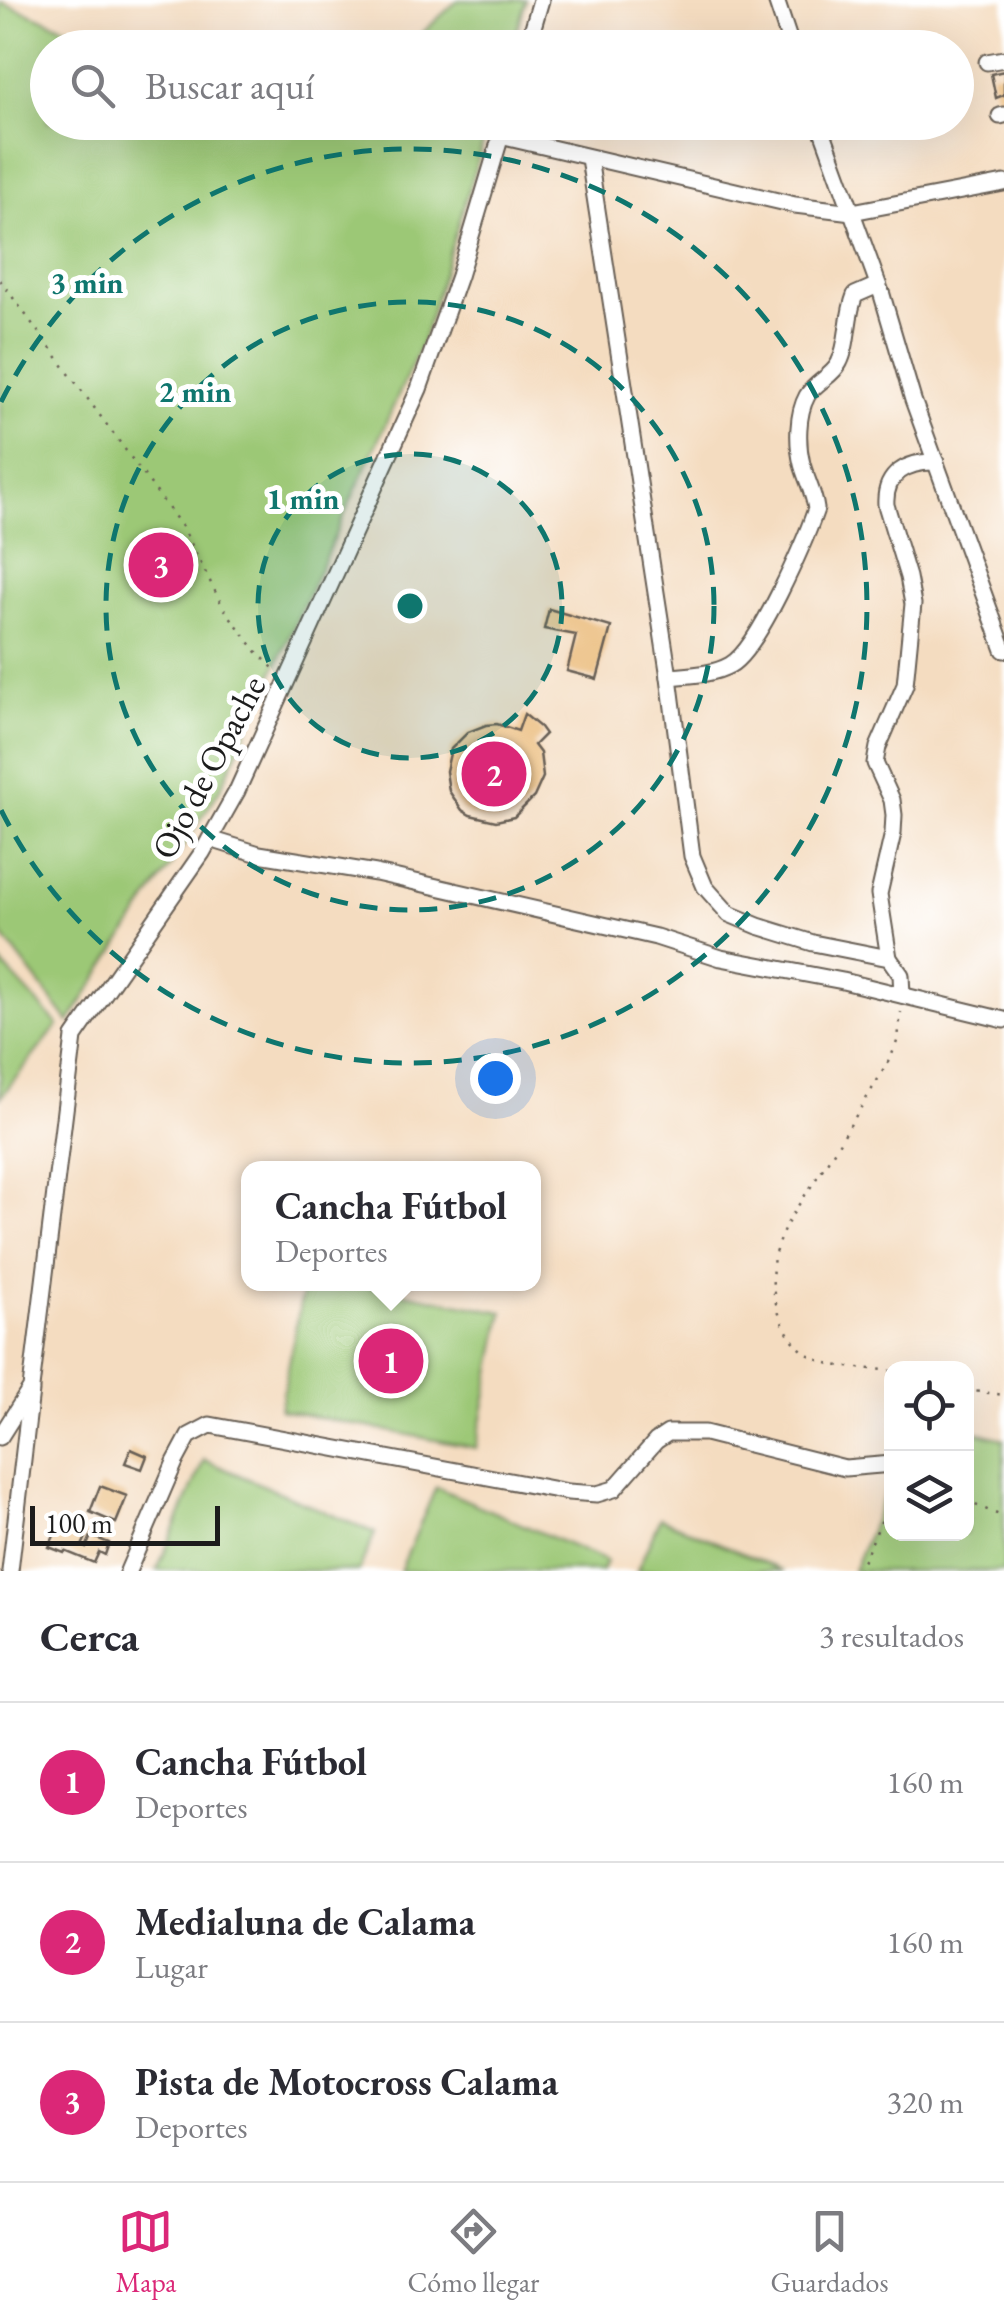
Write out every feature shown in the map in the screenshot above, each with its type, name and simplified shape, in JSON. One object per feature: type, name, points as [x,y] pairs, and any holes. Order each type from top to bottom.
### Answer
[{"type":"street","points":[[532,30],[541,0]]},
{"type":"street","points":[[776,0],[786,30]]},
{"type":"street","points":[[987,62],[1004,59]]},
{"type":"street","name":"Ojo de Opache","points":[[0,1436],[31,1388],[74,1037],[210,839],[238,791],[419,389],[459,276],[499,140]]},
{"type":"street","points":[[535,140],[590,158],[795,204],[852,212],[1004,182]]},
{"type":"street","points":[[826,140],[1004,650]]},
{"type":"street","points":[[590,158],[692,856],[706,887],[729,914],[813,943],[889,958]]},
{"type":"street","points":[[669,678],[714,672],[734,664],[748,648],[791,571],[816,509],[800,459],[802,407],[809,392],[838,366],[855,295],[878,285]]},
{"type":"street","points":[[902,995],[901,975],[889,958],[879,894],[894,815],[892,800],[875,764],[878,747],[905,685],[913,604],[886,494],[894,475],[910,464],[936,462]]},
{"type":"street","points":[[210,839],[259,854],[376,873],[656,937],[721,958],[1004,1020]]},
{"type":"street","points":[[10,1571],[31,1388]]},
{"type":"street","points":[[128,1571],[174,1462],[190,1436],[210,1425],[568,1492],[597,1494],[614,1489],[656,1441],[668,1434],[705,1434],[845,1468],[884,1465]]},
{"type":"street","points":[[0,1436],[22,1440],[24,1451]]},
{"type":"path","points":[[0,280],[183,528],[223,606],[256,651],[288,678]]},
{"type":"path","points":[[884,1370],[830,1365],[807,1355],[788,1334],[778,1308],[774,1260],[792,1214],[891,1057],[898,1039],[902,995]]},
{"type":"path","points":[[974,1391],[1004,1395]]},
{"type":"path","points":[[974,1504],[1004,1517]]},
{"type":"path","points":[[859,1571],[884,1515]]},
{"type":"green space","points":[[458,0],[526,0],[517,30],[425,30]]},
{"type":"green space","points":[[0,2],[72,30],[30,30],[30,140],[484,140],[422,343],[221,788],[69,1022],[0,932]]},
{"type":"green space","points":[[0,962],[58,1025],[0,1098]]},
{"type":"green space","points":[[303,1291],[394,1291],[503,1312],[476,1448],[280,1410]]},
{"type":"green space","points":[[974,1432],[1004,1439],[1004,1571],[853,1571],[884,1497],[884,1541],[974,1541]]},
{"type":"green space","points":[[204,1460],[375,1533],[359,1571],[157,1570]]},
{"type":"green space","points":[[436,1487],[606,1561],[602,1571],[400,1571]]},
{"type":"green space","points":[[660,1518],[784,1571],[637,1571]]},
{"type":"building","points":[[1004,71],[1004,95],[996,98],[991,74]]},
{"type":"building","points":[[549,609],[611,627],[597,679],[567,671],[576,635],[544,629]]},
{"type":"building","points":[[524,714],[545,734],[534,745],[540,753],[543,777],[534,797],[514,817],[496,821],[470,815],[449,791],[446,771],[451,749],[468,732],[486,725],[497,724],[518,731]]},
{"type":"building","points":[[131,1449],[147,1456],[142,1469],[125,1463]]},
{"type":"building","points":[[100,1486],[127,1496],[116,1523],[90,1512]]},
{"type":"building","points":[[60,1522],[88,1533],[82,1546],[86,1548],[91,1536],[109,1543],[105,1555],[99,1552],[94,1563],[49,1547]]},
{"type":"place","name":"Pista de Motocross Calama","points":[[161,565]]},
{"type":"place","name":"Medialuna de Calama","points":[[494,774]]},
{"type":"place","name":"Cancha Fútbol","points":[[391,1361]]}]
